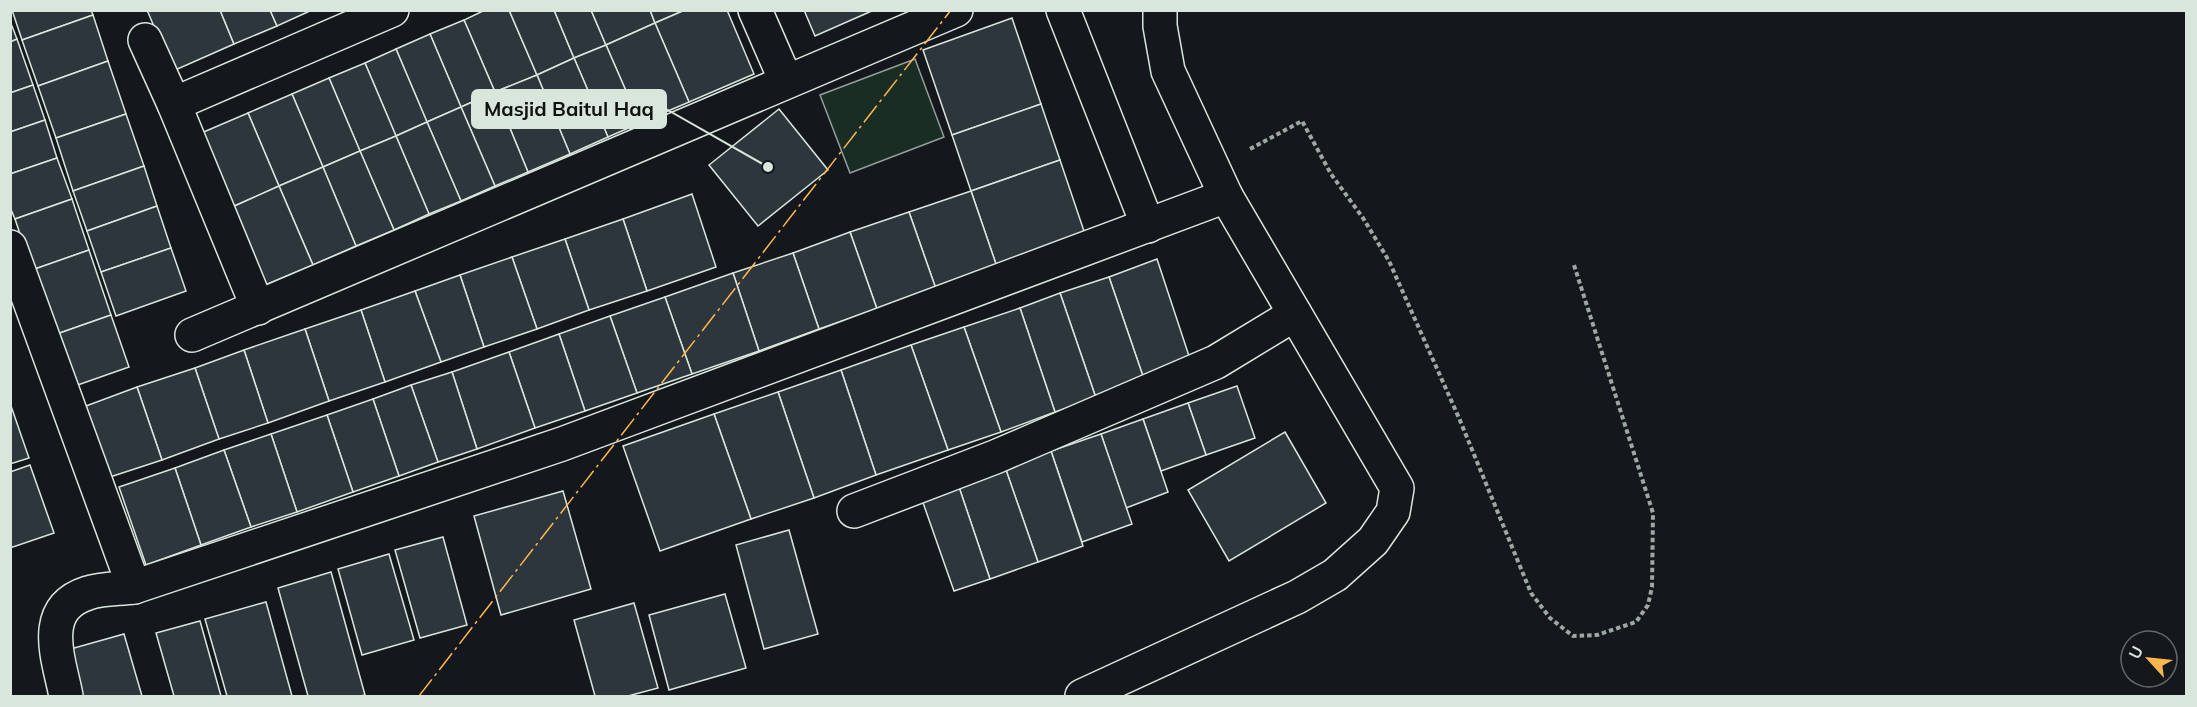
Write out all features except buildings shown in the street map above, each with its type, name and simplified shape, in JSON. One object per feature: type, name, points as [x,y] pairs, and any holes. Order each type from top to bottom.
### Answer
[{"type":"street","points":[[174,104],[392,10]]},
{"type":"street","points":[[755,10],[786,81]]},
{"type":"street","points":[[192,335],[956,10]]},
{"type":"street","points":[[1063,10],[1148,226]]},
{"type":"street","points":[[1082,696],[1287,602],[1335,575],[1374,541],[1393,512],[1397,488],[1219,183],[1168,71],[1160,26],[1160,10]]},
{"type":"street","points":[[145,40],[174,104],[258,308]]},
{"type":"street","points":[[66,696],[54,634],[60,613],[72,600],[90,592],[134,587],[562,444],[1148,226],[1219,183]]},
{"type":"street","points":[[10,247],[134,587]]},
{"type":"street","points":[[854,511],[995,457],[1216,362],[1295,314]]},
{"type":"path","points":[[1219,183],[1302,121],[1331,174],[1363,218],[1389,261],[1459,418],[1531,593],[1550,618],[1573,636],[1597,635],[1636,622],[1648,605],[1652,587],[1653,513],[1574,265]]},
{"type":"green space","points":[[915,59],[944,137],[850,173],[820,95]]},
{"type":"power","points":[[419,696],[951,10]]},
{"type":"place","name":"Masjid Baitul Haq","points":[[768,167]]}]
